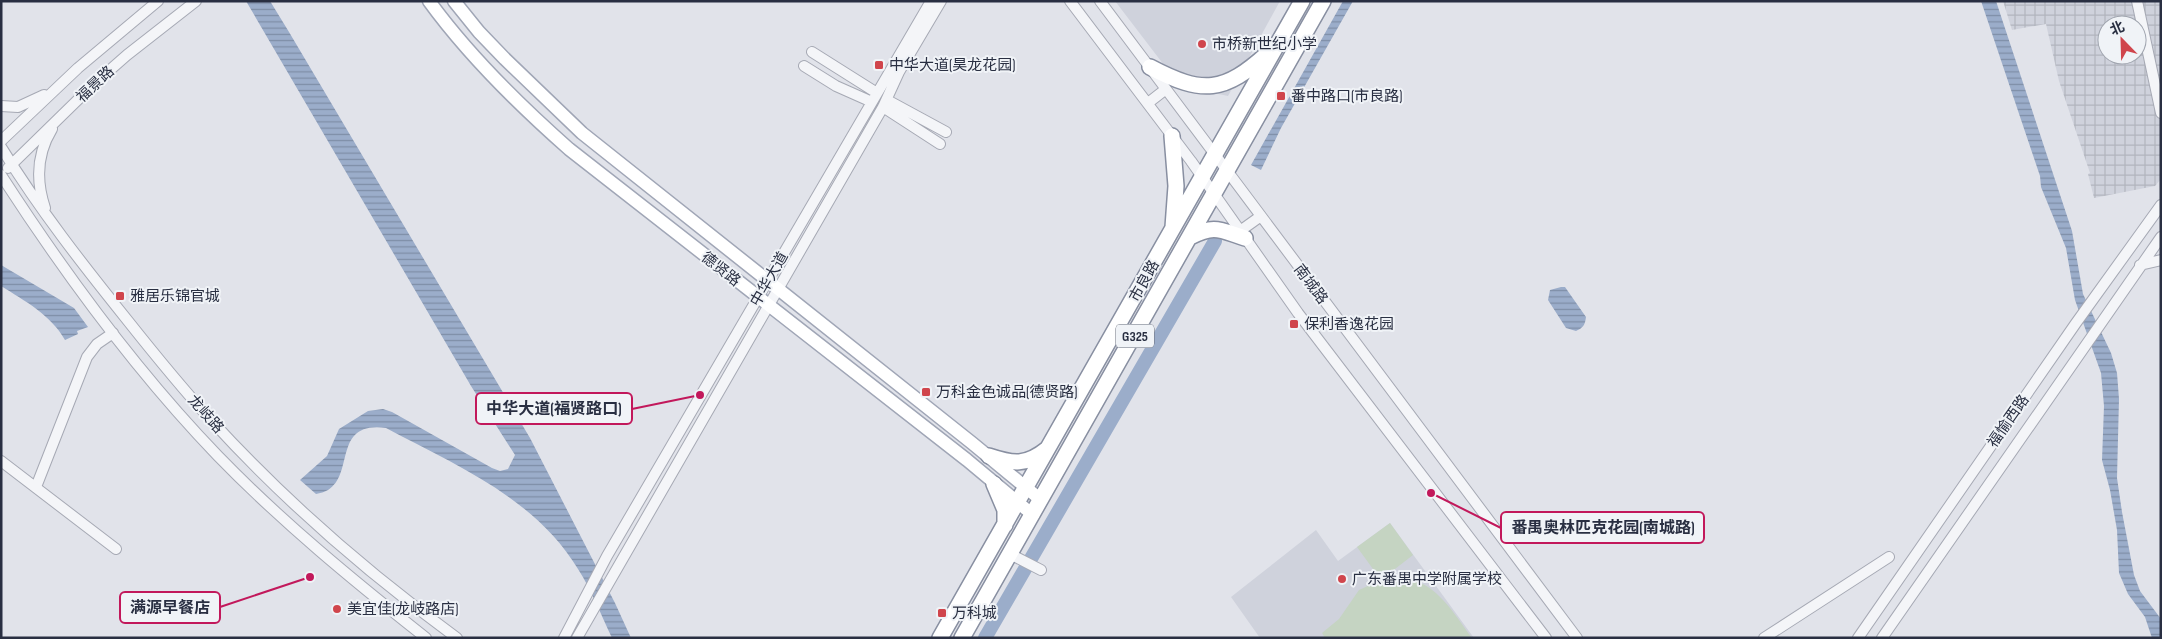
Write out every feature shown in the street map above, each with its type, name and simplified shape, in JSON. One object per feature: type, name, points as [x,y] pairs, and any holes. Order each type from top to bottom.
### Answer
[{"type":"highway","name":"市良路","points":[[940,638],[1018,504],[1302,1]]},
{"type":"highway","name":"市良路","points":[[962,638],[1014,556],[1032,515],[1323,1]]},
{"type":"highway","points":[[1150,67],[1184,83],[1223,85],[1247,72],[1277,46]]},
{"type":"highway","points":[[1172,136],[1176,186],[1172,231]]},
{"type":"highway","points":[[1190,237],[1206,229],[1243,235]]},
{"type":"highway","points":[[988,456],[1018,462],[1038,457],[1050,446]]},
{"type":"highway","points":[[994,484],[1005,510],[1005,526]]},
{"type":"main road","name":"德贤路","points":[[429,1],[464,45],[548,131],[768,306],[967,460],[1032,515]]},
{"type":"main road","name":"德贤路","points":[[454,1],[478,32],[562,115],[603,150],[1041,500]]},
{"type":"street","name":"福景路","points":[[1,140],[63,81],[158,1]]},
{"type":"street","name":"福景路","points":[[2,176],[59,118],[127,55],[196,1]]},
{"type":"street","name":"中华大道","points":[[577,638],[768,306],[773,284],[786,250],[931,1]]},
{"type":"street","name":"中华大道","points":[[564,638],[607,556],[758,298],[796,257],[885,104],[899,72],[941,1]]},
{"type":"street","name":"南城路","points":[[1070,1],[1148,103],[1298,313],[1546,638]]},
{"type":"street","name":"南城路","points":[[1100,1],[1577,638]]},
{"type":"street","points":[[2137,1],[2161,113]]},
{"type":"street","points":[[812,52],[875,98]]},
{"type":"street","points":[[804,66],[836,86],[875,98]]},
{"type":"street","points":[[1,106],[12,107],[27,104],[63,81]]},
{"type":"street","points":[[1148,103],[1166,89]]},
{"type":"street","points":[[885,104],[946,132]]},
{"type":"street","points":[[885,104],[940,144]]},
{"type":"street","points":[[48,219],[40,194],[38,172],[42,147],[59,118]]},
{"type":"street","name":"龙岐路","points":[[1,147],[48,219],[80,262],[170,373],[233,443],[338,543],[423,613],[457,637]]},
{"type":"street","name":"龙岐路","points":[[2,176],[48,245],[113,333],[176,410],[241,479],[329,558],[426,638]]},
{"type":"street","name":"福愉西路","points":[[1858,638],[2076,323],[2161,205]]},
{"type":"street","points":[[1243,235],[1261,216]]},
{"type":"street","name":"福愉西路","points":[[1882,638],[2084,345],[2161,237]]},
{"type":"street","points":[[786,250],[796,257]]},
{"type":"street","points":[[2140,265],[2161,260]]},
{"type":"street","points":[[36,487],[87,357],[97,344],[113,333]]},
{"type":"street","points":[[1,461],[116,549]]},
{"type":"street","points":[[1014,556],[1041,570]]},
{"type":"street","points":[[1764,638],[1889,558]]},
{"type":"shaded area","name":"市桥新世纪小学","points":[[1115,1],[1280,1],[1228,96],[1180,86]]},
{"type":"shaded area","points":[[2003,1],[2161,1],[2161,179],[2155,186],[2094,198],[2088,174],[2090,173],[2059,81],[2046,24],[2012,30]]},
{"type":"shaded area","name":"广东番禺中学附属学校","points":[[1390,523],[1474,638],[1260,638],[1231,597],[1316,530],[1338,561]]},
{"type":"green space","points":[[1390,523],[1413,555],[1382,579],[1406,578],[1417,581],[1427,587],[1436,593],[1452,610],[1472,638],[1325,638],[1322,633],[1339,619],[1359,590],[1381,580],[1357,547]]},
{"type":"water","points":[[246,1],[270,1],[289,32],[530,438],[631,638],[612,638],[583,577],[560,544],[540,522],[517,503],[466,470],[386,428],[369,428],[358,432],[351,440],[341,473],[328,490],[316,494],[300,480],[327,456],[339,429],[368,411],[383,409],[392,412],[500,471],[508,469],[515,455],[471,386]]},
{"type":"water","points":[[1343,1],[1353,1],[1281,128],[1261,170],[1251,165]]},
{"type":"water","points":[[1981,1],[1996,1],[2072,231],[2083,294],[2111,353],[2117,373],[2119,399],[2117,478],[2122,512],[2134,575],[2140,591],[2161,619],[2161,638],[2152,638],[2145,617],[2128,594],[2119,573],[2117,530],[2110,490],[2102,460],[2104,406],[2101,373],[2075,300],[2066,248],[2041,187],[2040,176]]},
{"type":"water","points":[[1,265],[74,308],[88,327],[77,331],[78,334],[65,340],[45,316],[1,286]]},
{"type":"water","points":[[1565,287],[1586,317],[1583,326],[1576,331],[1566,328],[1548,300],[1550,290]]},
{"type":"waterway","points":[[985,638],[1215,241]]},
{"type":"place","name":"市桥新世纪小学","points":[[1202,44]]},
{"type":"place","name":"中华大道(昊龙花园)","points":[[879,65]]},
{"type":"place","name":"番中路口(市良路)","points":[[1281,96]]},
{"type":"place","name":"雅居乐锦官城","points":[[120,296]]},
{"type":"place","name":"保利香逸花园","points":[[1294,324]]},
{"type":"place","name":"万科金色诚品(德贤路)","points":[[926,392]]},
{"type":"place","name":"中华大道(福贤路口)","points":[[700,395]]},
{"type":"place","name":"番禺奥林匹克花园(南城路)","points":[[1431,493]]},
{"type":"place","name":"满源早餐店","points":[[310,577]]},
{"type":"place","name":"广东番禺中学附属学校","points":[[1342,579]]},
{"type":"place","name":"美宜佳(龙岐路店)","points":[[337,609]]},
{"type":"place","name":"万科城","points":[[942,613]]}]
